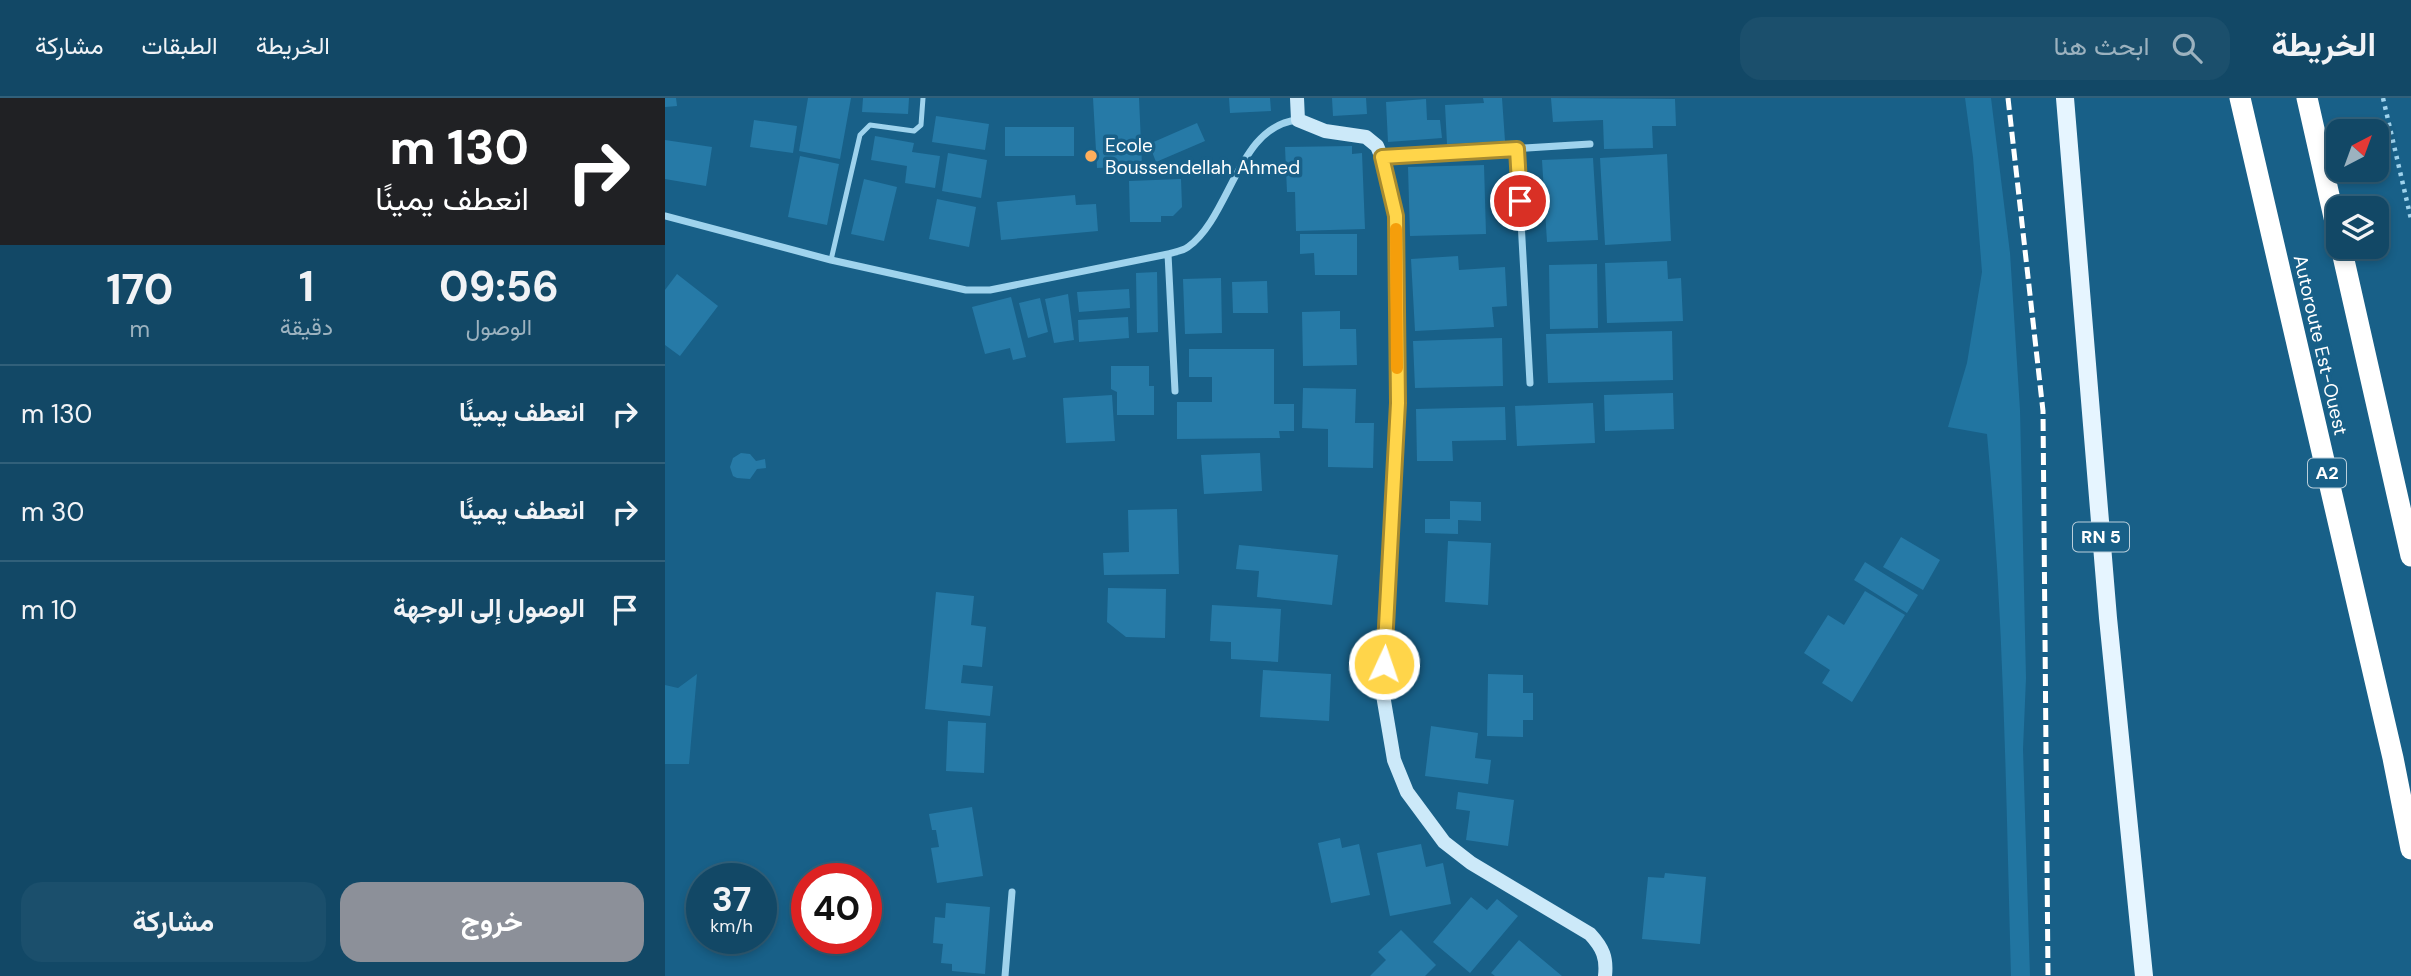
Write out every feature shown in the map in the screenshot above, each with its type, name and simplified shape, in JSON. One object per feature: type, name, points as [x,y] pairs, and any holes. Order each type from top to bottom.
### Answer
[{"type":"highway","name":"Autoroute Est-Ouest","points":[[2240,98],[2393,758],[2411,849]]},
{"type":"highway","points":[[2307,98],[2329,196]]},
{"type":"highway","points":[[2344,259],[2411,556]]},
{"type":"main road","name":"RN 5","points":[[2065,98],[2106,604],[2144,976]]},
{"type":"street","points":[[1297,98],[1299,120]]},
{"type":"street","points":[[665,216],[831,260],[966,290],[990,290],[1187,249],[1203,233],[1266,131],[1284,121],[1299,120],[1325,131],[1366,137],[1377,146],[1382,157],[1396,216],[1398,403],[1383,695],[1394,760],[1407,792],[1444,842],[1471,863],[1590,934],[1601,946],[1607,961],[1605,976]]},
{"type":"street","points":[[1382,157],[1590,144]]},
{"type":"street","points":[[1517,149],[1530,383]]},
{"type":"street","points":[[1168,254],[1175,391]]},
{"type":"street","points":[[1005,976],[1012,892]]},
{"type":"lane","points":[[831,260],[860,135],[870,125],[914,131],[921,125],[923,98]]},
{"type":"path","points":[[2383,98],[2411,219]]},
{"type":"shaded area","points":[[1965,98],[1991,98],[2010,253],[2020,410],[2026,678],[2023,749],[2030,976],[2011,976],[2001,637],[1987,434],[1948,427],[1967,363],[1982,272],[1973,157]]},
{"type":"shaded area","points":[[697,674],[689,764],[665,764],[665,685],[678,688]]},
{"type":"building","points":[[665,98],[676,98],[677,106],[665,107]]},
{"type":"building","points":[[808,98],[851,98],[840,159],[799,151]]},
{"type":"building","points":[[863,98],[909,98],[908,114],[862,112]]},
{"type":"building","points":[[1093,98],[1139,98],[1142,166],[1097,168]]},
{"type":"building","points":[[1229,98],[1270,98],[1271,111],[1230,113]]},
{"type":"building","points":[[1332,98],[1366,98],[1367,114],[1333,116]]},
{"type":"building","points":[[1483,98],[1502,98],[1505,141],[1447,144],[1445,105],[1484,103]]},
{"type":"building","points":[[1551,98],[1675,99],[1676,126],[1652,126],[1653,148],[1604,149],[1603,120],[1553,122]]},
{"type":"building","points":[[1426,99],[1427,120],[1440,120],[1442,138],[1388,142],[1386,102]]},
{"type":"building","points":[[936,116],[989,124],[985,150],[932,142]]},
{"type":"building","points":[[754,120],[797,126],[793,153],[750,147]]},
{"type":"building","points":[[1197,123],[1205,141],[1156,162],[1149,144]]},
{"type":"building","points":[[1005,127],[1074,127],[1074,156],[1005,156]]},
{"type":"building","points":[[875,136],[914,143],[912,152],[940,156],[935,188],[905,183],[907,166],[871,160]]},
{"type":"building","points":[[665,140],[712,147],[706,186],[665,179]]},
{"type":"building","points":[[1352,146],[1352,154],[1362,153],[1365,229],[1296,231],[1295,192],[1287,192],[1285,147]]},
{"type":"building","points":[[948,153],[987,160],[981,198],[942,191]]},
{"type":"building","points":[[1667,154],[1671,241],[1605,245],[1600,158]]},
{"type":"building","points":[[800,156],[839,164],[827,225],[788,217]]},
{"type":"building","points":[[1593,158],[1598,240],[1547,242],[1542,160]]},
{"type":"building","points":[[1484,165],[1486,234],[1410,236],[1408,167]]},
{"type":"building","points":[[864,179],[897,187],[884,241],[851,234]]},
{"type":"building","points":[[1181,179],[1182,207],[1173,216],[1161,216],[1161,222],[1130,222],[1129,181]]},
{"type":"building","points":[[1075,195],[1076,205],[1096,204],[1098,231],[1001,240],[997,202]]},
{"type":"building","points":[[937,199],[976,207],[969,247],[929,239]]},
{"type":"building","points":[[1300,234],[1357,234],[1357,275],[1315,275],[1314,253],[1300,254]]},
{"type":"building","points":[[1458,256],[1459,270],[1505,267],[1507,306],[1492,307],[1494,327],[1415,331],[1411,259]]},
{"type":"building","points":[[1667,261],[1668,279],[1681,278],[1683,321],[1607,323],[1605,263]]},
{"type":"building","points":[[1597,264],[1598,328],[1550,329],[1549,265]]},
{"type":"building","points":[[1157,272],[1158,332],[1137,333],[1136,273]]},
{"type":"building","points":[[677,274],[718,306],[680,356],[665,345],[665,290]]},
{"type":"building","points":[[1221,278],[1222,333],[1185,334],[1183,279]]},
{"type":"building","points":[[1267,281],[1268,313],[1233,313],[1232,282]]},
{"type":"building","points":[[1129,289],[1130,308],[1079,312],[1077,292]]},
{"type":"building","points":[[1068,294],[1074,340],[1054,343],[1045,299]]},
{"type":"building","points":[[1011,297],[1026,357],[1013,360],[1010,348],[985,354],[972,307]]},
{"type":"building","points":[[1040,298],[1048,332],[1028,338],[1019,303]]},
{"type":"building","points":[[1340,311],[1340,329],[1356,329],[1357,365],[1303,366],[1302,312]]},
{"type":"building","points":[[1128,317],[1129,338],[1079,342],[1078,320]]},
{"type":"building","points":[[1672,331],[1673,380],[1548,383],[1546,334]]},
{"type":"building","points":[[1502,338],[1503,386],[1415,388],[1413,341]]},
{"type":"building","points":[[1189,349],[1274,349],[1274,404],[1294,404],[1294,431],[1279,431],[1280,438],[1177,439],[1177,402],[1212,402],[1212,377],[1189,377]]},
{"type":"building","points":[[1111,366],[1149,366],[1149,386],[1154,386],[1154,415],[1117,415],[1117,392],[1111,389]]},
{"type":"building","points":[[1303,388],[1356,389],[1355,423],[1374,423],[1373,468],[1328,467],[1328,429],[1302,428]]},
{"type":"building","points":[[1673,393],[1674,429],[1605,431],[1604,395]]},
{"type":"building","points":[[1112,395],[1115,441],[1066,443],[1063,398]]},
{"type":"building","points":[[1593,403],[1595,443],[1517,446],[1515,406]]},
{"type":"building","points":[[1505,407],[1506,440],[1452,441],[1453,461],[1417,461],[1416,409]]},
{"type":"building","points":[[741,453],[750,454],[756,461],[765,459],[766,468],[757,469],[750,479],[733,476],[730,467],[733,458]]},
{"type":"building","points":[[1260,453],[1262,491],[1204,494],[1201,455]]},
{"type":"building","points":[[1450,501],[1481,502],[1481,521],[1458,520],[1458,534],[1425,533],[1425,519],[1450,519]]},
{"type":"building","points":[[1177,509],[1179,574],[1104,575],[1103,553],[1129,552],[1128,510]]},
{"type":"building","points":[[1901,537],[1940,560],[1923,590],[1883,567]]},
{"type":"building","points":[[1448,541],[1491,543],[1488,605],[1445,602]]},
{"type":"building","points":[[1239,545],[1338,555],[1332,605],[1257,597],[1259,571],[1236,569]]},
{"type":"building","points":[[1865,562],[1918,595],[1907,613],[1854,580]]},
{"type":"building","points":[[1108,588],[1166,589],[1165,638],[1126,637],[1107,622]]},
{"type":"building","points":[[1865,591],[1905,615],[1852,702],[1822,683],[1830,670],[1804,653],[1828,615],[1844,625]]},
{"type":"building","points":[[936,592],[974,596],[971,625],[986,627],[982,667],[963,665],[961,683],[993,686],[990,716],[925,709]]},
{"type":"building","points":[[1212,605],[1281,609],[1278,662],[1231,659],[1231,642],[1210,641]]},
{"type":"building","points":[[1263,670],[1331,674],[1329,721],[1260,717]]},
{"type":"building","points":[[1488,674],[1523,675],[1523,693],[1533,693],[1533,720],[1523,720],[1523,737],[1487,736]]},
{"type":"building","points":[[948,721],[986,723],[984,773],[946,771]]},
{"type":"building","points":[[1431,726],[1478,733],[1475,758],[1491,760],[1488,784],[1425,776]]},
{"type":"building","points":[[1458,792],[1514,800],[1508,846],[1466,840],[1470,811],[1456,809]]},
{"type":"building","points":[[972,807],[983,876],[937,883],[931,848],[939,847],[929,814]]},
{"type":"building","points":[[1340,838],[1342,848],[1359,844],[1370,895],[1331,903],[1318,843]]},
{"type":"building","points":[[1421,844],[1426,867],[1443,863],[1451,904],[1390,916],[1377,853]]},
{"type":"building","points":[[1665,873],[1706,877],[1700,944],[1642,939],[1648,877],[1664,878]]},
{"type":"building","points":[[1471,897],[1487,910],[1497,899],[1518,916],[1470,973],[1433,942]]},
{"type":"building","points":[[946,903],[990,907],[985,974],[952,971],[952,964],[941,963],[943,944],[933,943],[935,917],[945,918]]},
{"type":"building","points":[[1401,930],[1436,965],[1425,976],[1370,976],[1386,960],[1378,952]]},
{"type":"building","points":[[1519,940],[1562,976],[1495,976],[1491,973]]},
{"type":"railway","points":[[2008,98],[2043,411],[2048,976]]},
{"type":"slow traffic","points":[[1396,229],[1397,368]]},
{"type":"place","name":"Ecole Boussendellah Ahmed","points":[[1091,156]]},
{"type":"route","points":[[1384,664],[1398,403],[1396,216],[1382,157],[1517,149],[1520,201]]}]
